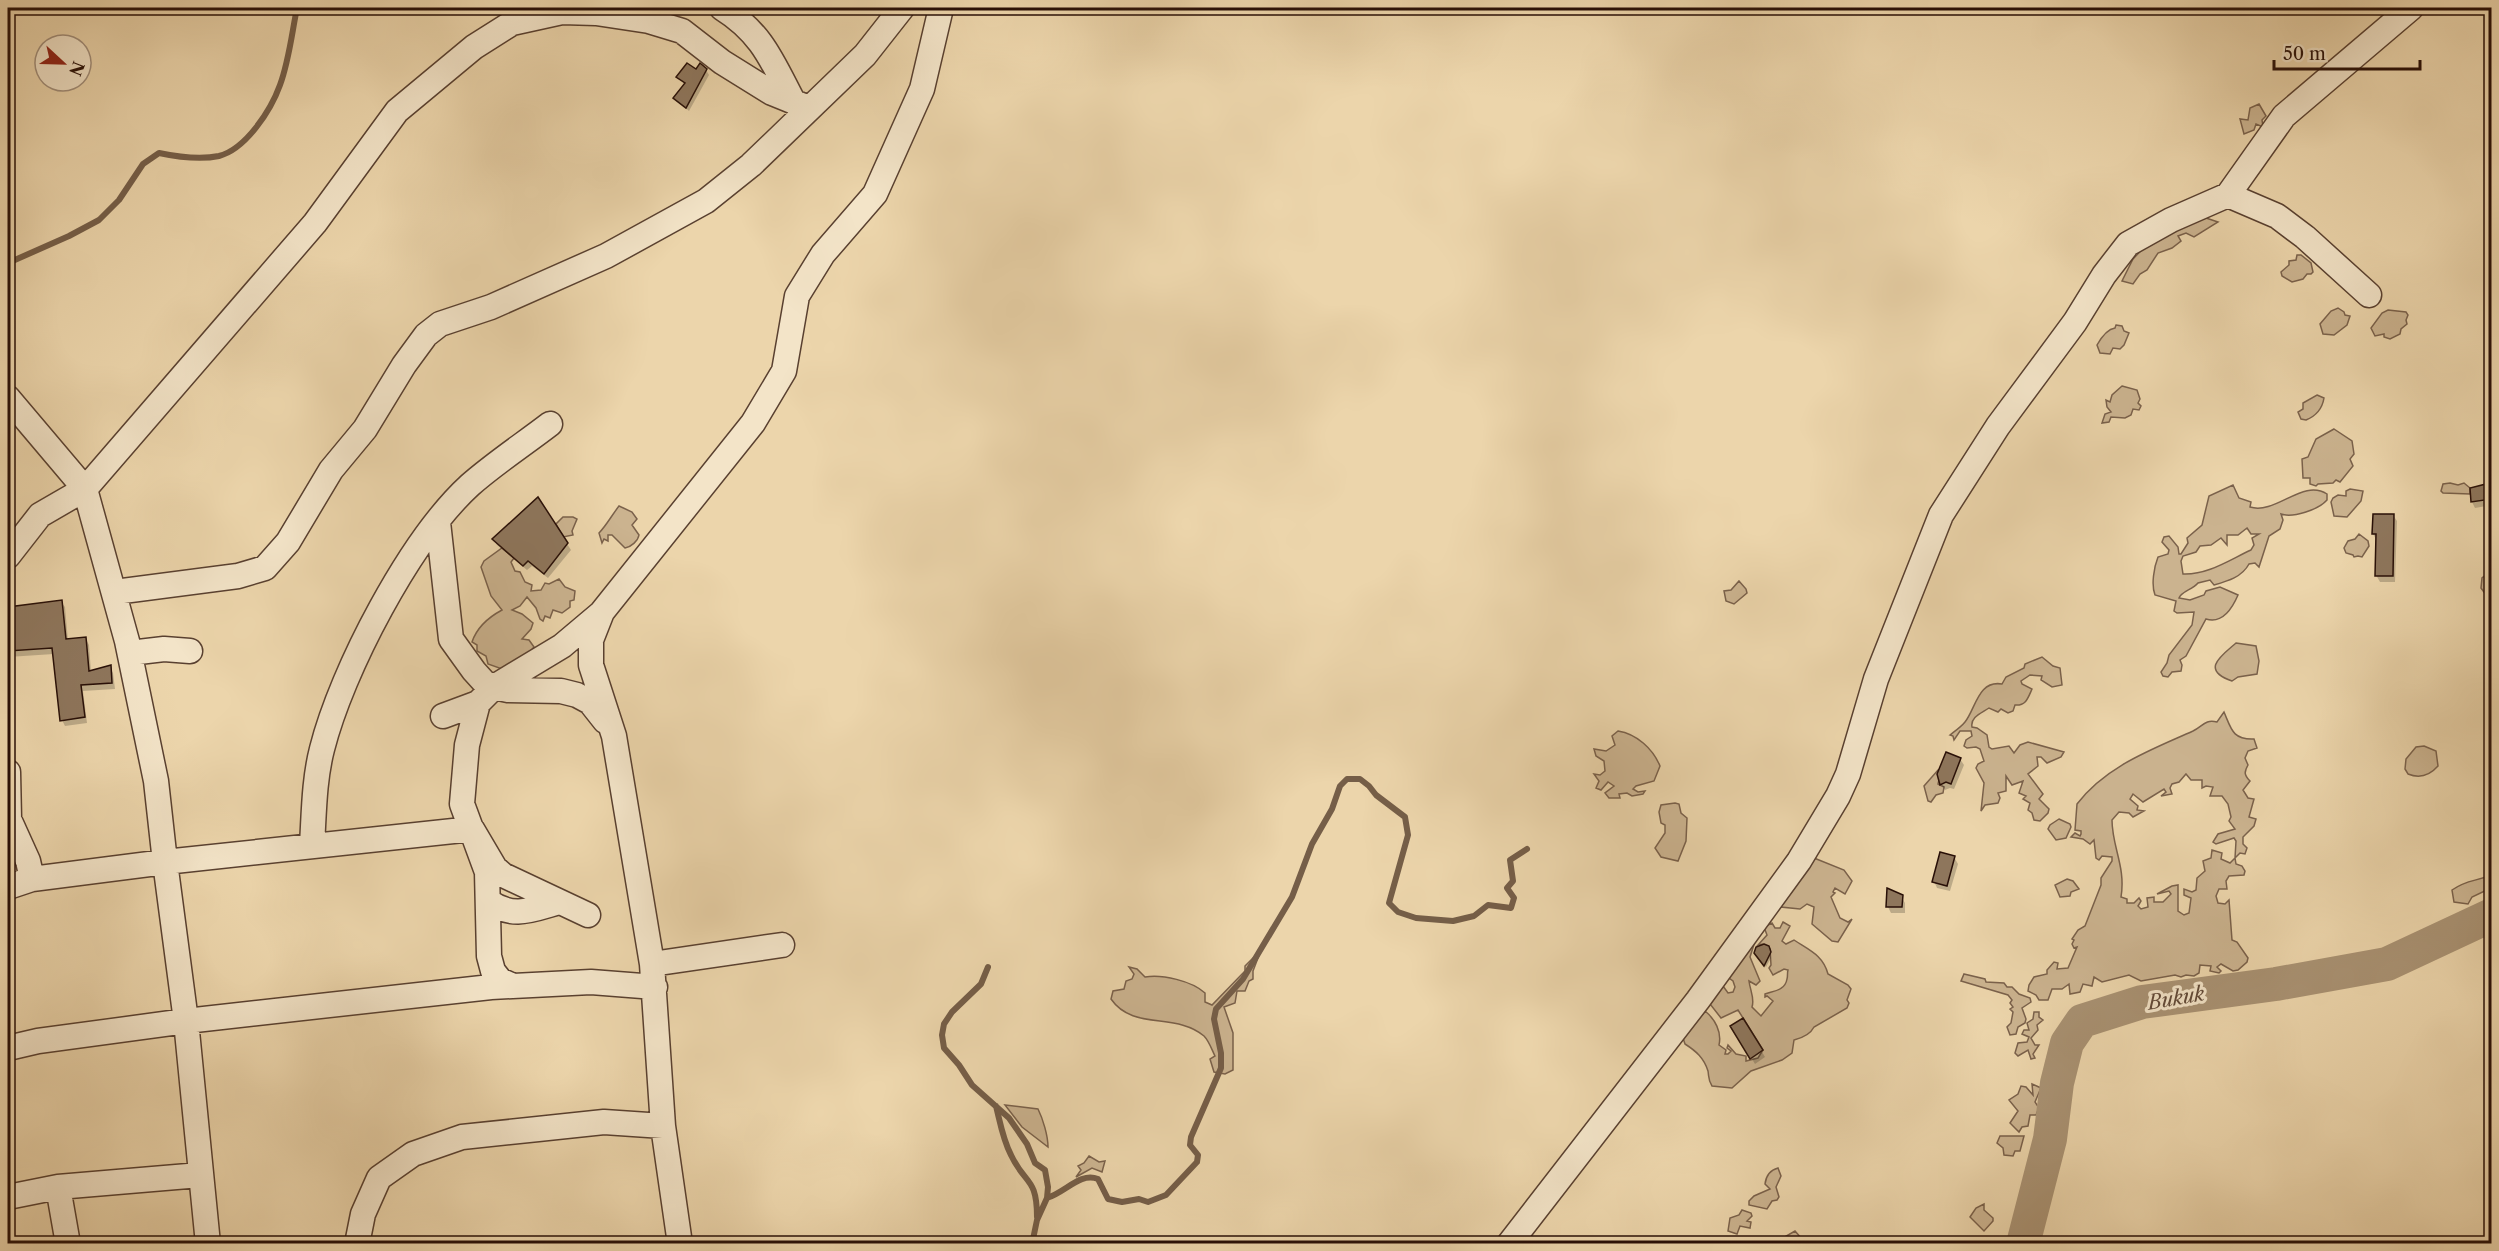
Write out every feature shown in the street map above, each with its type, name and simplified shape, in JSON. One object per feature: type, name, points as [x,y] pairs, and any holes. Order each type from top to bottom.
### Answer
[{"type":"street","points":[[646,8],[722,62],[762,87],[801,104]]},
{"type":"street","points":[[722,8],[750,30],[768,50],[801,104]]},
{"type":"street","points":[[115,592],[238,576],[265,568],[288,542],[331,470],[365,429],[404,364],[426,335],[440,324],[491,307],[606,256],[706,201],[751,165],[801,104],[865,55],[902,8]]},
{"type":"street","points":[[443,716],[486,695],[561,646],[602,612],[753,423],[784,371],[797,296],[823,254],[875,194],[922,89],[941,8]]},
{"type":"street","points":[[1509,1244],[1698,1000],[1799,861],[1838,796],[1848,774],[1876,679],[1941,515],[1998,426],[2075,322],[2104,275],[2128,244],[2171,220],[2228,195],[2284,116],[2355,54],[2413,9]]},
{"type":"street","points":[[8,556],[40,515],[85,489],[315,224],[397,111],[474,47],[512,22],[562,12],[596,13],[649,21],[682,32]]},
{"type":"street","points":[[2228,195],[2277,216],[2305,237],[2369,295]]},
{"type":"street","points":[[8,398],[85,489],[130,653],[156,781],[186,1021],[208,1244]]},
{"type":"street","points":[[312,845],[321,752],[334,706],[396,583],[438,522],[470,486],[550,424]]},
{"type":"street","points":[[438,522],[451,639],[484,682],[486,695],[467,746],[462,804],[487,872],[489,945],[493,971],[500,980],[513,986]]},
{"type":"street","points":[[602,612],[591,640],[591,665],[614,736],[653,975],[663,1126],[680,1244]]},
{"type":"street","points":[[130,653],[164,649],[190,651]]},
{"type":"street","points":[[486,695],[508,690],[561,691],[577,695],[590,702],[614,736]]},
{"type":"street","points":[[8,772],[9,819],[32,879]]},
{"type":"street","points":[[8,887],[32,879],[165,862],[472,829]]},
{"type":"street","points":[[472,829],[495,868],[503,875],[588,915]]},
{"type":"street","points":[[488,901],[501,910],[509,912],[534,909],[559,902]]},
{"type":"street","points":[[489,945],[495,924],[500,917],[509,912]]},
{"type":"street","points":[[8,1048],[38,1041],[186,1021],[513,986],[591,982],[653,975],[782,945]]},
{"type":"street","points":[[357,1244],[363,1214],[379,1178],[413,1154],[462,1137],[604,1122],[663,1126]]},
{"type":"street","points":[[8,1197],[58,1187],[200,1174]]},
{"type":"street","points":[[58,1187],[68,1244]]},
{"type":"shaded area","points":[[2259,104],[2266,116],[2262,120],[2263,127],[2256,124],[2254,130],[2244,134],[2240,119],[2248,120],[2250,108]]},
{"type":"shaded area","points":[[2206,218],[2218,222],[2194,237],[2186,233],[2178,236],[2181,241],[2172,248],[2158,253],[2147,270],[2140,274],[2133,284],[2122,281],[2133,259],[2151,240],[2171,230],[2182,228],[2186,224]]},
{"type":"shaded area","points":[[2297,255],[2301,255],[2311,263],[2313,272],[2307,274],[2303,279],[2292,282],[2282,276],[2281,272],[2289,265],[2289,261],[2296,260]]},
{"type":"shaded area","points":[[2338,308],[2345,315],[2350,316],[2347,325],[2334,335],[2323,334],[2320,324],[2331,311]]},
{"type":"shaded area","points":[[2388,310],[2406,312],[2407,324],[2401,329],[2400,334],[2390,339],[2384,337],[2384,334],[2375,336],[2371,328],[2382,313]]},
{"type":"shaded area","points":[[2116,325],[2122,326],[2124,331],[2129,333],[2124,345],[2120,349],[2113,348],[2110,354],[2100,353],[2097,345]]},
{"type":"shaded area","points":[[2122,386],[2137,390],[2140,399],[2138,403],[2141,406],[2139,410],[2133,409],[2131,415],[2125,418],[2111,417],[2109,422],[2102,423],[2105,414],[2111,412],[2106,400],[2110,402],[2112,395]]},
{"type":"shaded area","points":[[2317,395],[2324,398],[2320,409],[2310,418],[2301,419],[2298,412],[2303,409],[2303,403]]},
{"type":"shaded area","points":[[2334,429],[2352,441],[2354,454],[2350,459],[2353,466],[2340,482],[2336,480],[2333,483],[2316,486],[2310,484],[2310,478],[2303,478],[2302,459],[2308,457],[2316,439]]},
{"type":"shaded area","points":[[2464,483],[2470,488],[2470,494],[2443,493],[2441,491],[2443,484],[2458,485]]},
{"type":"shaded area","points":[[2233,485],[2239,498],[2251,502],[2250,507],[2270,506],[2308,490],[2318,490],[2327,494],[2327,500],[2318,507],[2305,512],[2292,515],[2281,514],[2283,520],[2280,529],[2269,536],[2259,567],[2255,563],[2249,564],[2234,578],[2214,585],[2210,580],[2198,583],[2180,596],[2179,598],[2190,600],[2204,595],[2206,591],[2220,587],[2238,595],[2233,605],[2222,617],[2206,619],[2186,656],[2180,660],[2181,671],[2172,672],[2168,677],[2163,676],[2161,672],[2169,655],[2192,625],[2194,612],[2177,613],[2174,611],[2176,601],[2155,595],[2153,581],[2155,566],[2158,557],[2168,554],[2169,550],[2162,542],[2164,537],[2169,536],[2181,554],[2188,543],[2187,538],[2202,525],[2209,496]],"holes":[[[2247,528],[2251,534],[2259,534],[2252,538],[2254,545],[2251,550],[2210,569],[2183,574],[2181,561],[2183,556],[2196,552],[2200,546],[2211,545],[2221,538],[2227,545],[2227,535],[2238,535]]]},
{"type":"shaded area","points":[[2350,489],[2363,491],[2361,501],[2347,517],[2334,516],[2331,502],[2333,498],[2338,495],[2346,496],[2346,491]]},
{"type":"shaded area","points":[[619,506],[632,512],[637,519],[632,525],[639,535],[634,543],[625,548],[612,535],[608,535],[608,541],[604,539],[602,543],[599,533]]},
{"type":"shaded area","points":[[563,517],[577,519],[572,531],[573,535],[563,537],[556,524]]},
{"type":"shaded area","points":[[2359,534],[2368,541],[2369,546],[2362,557],[2354,557],[2346,553],[2344,548],[2348,541],[2355,539]]},
{"type":"shaded area","points":[[502,548],[514,558],[511,562],[515,571],[520,572],[525,582],[532,585],[531,591],[541,590],[545,583],[549,584],[559,579],[565,587],[575,591],[570,607],[562,613],[553,610],[550,618],[545,616],[543,621],[527,597],[520,606],[512,610],[522,614],[533,623],[522,639],[529,640],[534,647],[529,653],[502,669],[488,664],[486,656],[477,651],[477,645],[472,642],[484,623],[502,610],[491,596],[481,567],[484,561]]},
{"type":"shaded area","points":[[2491,571],[2491,613],[2489,599],[2481,588],[2482,578]]},
{"type":"shaded area","points":[[1739,581],[1747,593],[1734,604],[1726,601],[1724,591],[1731,590]]},
{"type":"shaded area","points":[[2236,643],[2256,646],[2259,661],[2257,674],[2238,677],[2232,681],[2222,677],[2215,668],[2220,658]]},
{"type":"shaded area","points":[[2042,657],[2053,666],[2060,668],[2062,685],[2052,687],[2041,680],[2042,676],[2030,675],[2021,681],[2022,684],[2032,689],[2024,703],[2015,705],[2013,711],[2008,713],[2001,709],[1998,712],[1989,708],[1975,718],[1972,727],[1987,735],[1989,747],[1992,749],[2009,746],[2014,753],[2020,745],[2028,742],[2064,752],[2061,757],[2047,763],[2041,757],[2037,757],[2038,766],[2028,774],[2043,794],[2039,799],[2049,809],[2048,813],[2040,821],[2034,820],[2032,813],[2028,810],[2030,803],[2023,799],[2026,796],[2019,793],[2023,781],[2012,785],[2006,776],[2006,791],[1998,793],[2000,798],[1998,803],[1985,805],[1981,811],[1984,783],[1976,768],[1984,761],[1980,749],[1964,746],[1966,740],[1972,736],[1971,731],[1960,731],[1954,740],[1950,735],[1965,722],[1979,696],[1988,686],[2002,684],[2006,677],[2024,668],[2025,664]]},
{"type":"shaded area","points":[[2224,712],[2233,732],[2247,739],[2254,739],[2257,748],[2248,751],[2245,758],[2248,765],[2245,773],[2250,781],[2243,790],[2248,798],[2254,799],[2249,817],[2256,819],[2254,826],[2243,837],[2243,844],[2247,848],[2245,854],[2240,853],[2235,858],[2236,864],[2242,866],[2245,871],[2244,875],[2229,876],[2226,881],[2227,889],[2219,889],[2216,896],[2218,903],[2225,904],[2229,900],[2232,940],[2237,942],[2248,958],[2247,962],[2238,970],[2233,971],[2221,964],[2217,967],[2221,971],[2219,973],[2210,971],[2211,966],[2200,965],[2199,973],[2194,976],[2175,975],[2141,981],[2129,975],[2102,982],[2094,977],[2092,986],[2083,984],[2080,992],[2070,994],[2069,984],[2062,989],[2052,989],[2048,1000],[2039,1000],[2036,995],[2028,991],[2029,985],[2034,977],[2047,974],[2047,970],[2054,962],[2058,963],[2057,969],[2068,968],[2077,947],[2074,948],[2072,939],[2078,930],[2085,926],[2101,885],[2101,878],[2112,861],[2112,857],[2102,856],[2099,860],[2096,858],[2094,840],[2090,844],[2083,839],[2071,837],[2075,833],[2080,836],[2081,834],[2081,831],[2075,830],[2077,804],[2101,779],[2130,760],[2193,731],[2207,722],[2217,722]],"holes":[[[2186,774],[2191,780],[2202,780],[2202,788],[2213,787],[2210,796],[2222,796],[2228,804],[2231,817],[2229,821],[2235,829],[2218,834],[2213,842],[2216,844],[2234,838],[2236,841],[2235,858],[2230,863],[2221,859],[2222,853],[2212,850],[2211,858],[2203,861],[2205,871],[2197,878],[2196,890],[2192,892],[2184,889],[2184,895],[2191,898],[2189,913],[2184,915],[2178,911],[2178,885],[2157,894],[2169,891],[2171,894],[2163,902],[2154,902],[2154,897],[2147,898],[2148,907],[2141,909],[2138,906],[2141,901],[2139,898],[2134,903],[2127,903],[2127,899],[2121,897],[2122,876],[2112,820],[2119,812],[2129,813],[2133,817],[2144,811],[2137,810],[2138,806],[2130,799],[2133,794],[2143,802],[2164,789],[2166,792],[2161,796],[2172,794],[2170,788],[2172,784],[2179,782]]]},
{"type":"shaded area","points":[[1618,731],[1632,735],[1644,743],[1660,766],[1654,781],[1633,789],[1638,792],[1645,791],[1643,794],[1632,796],[1627,793],[1619,794],[1620,798],[1609,798],[1605,793],[1614,786],[1608,782],[1601,790],[1596,788],[1599,781],[1594,774],[1600,775],[1605,771],[1604,761],[1596,756],[1594,749],[1606,751],[1615,745],[1612,736]]},
{"type":"shaded area","points":[[2424,746],[2436,751],[2438,766],[2432,772],[2424,775],[2408,774],[2405,769],[2406,759],[2416,747]]},
{"type":"shaded area","points":[[1938,770],[1941,771],[1938,784],[1944,787],[1943,793],[1936,795],[1931,802],[1928,801],[1924,786]]},
{"type":"shaded area","points":[[1679,804],[1681,813],[1687,818],[1686,841],[1678,861],[1661,857],[1655,848],[1665,833],[1665,825],[1661,823],[1659,812],[1661,805]]},
{"type":"shaded area","points":[[2059,819],[2070,824],[2071,827],[2066,838],[2056,840],[2048,829]]},
{"type":"shaded area","points":[[1814,858],[1844,870],[1852,881],[1845,894],[1835,888],[1833,892],[1835,893],[1831,897],[1840,918],[1848,922],[1852,919],[1838,942],[1832,941],[1812,924],[1814,907],[1807,904],[1800,909],[1781,907],[1789,891]]},
{"type":"shaded area","points":[[2491,875],[2491,888],[2472,897],[2468,904],[2454,902],[2452,890]]},
{"type":"shaded area","points":[[2067,879],[2073,881],[2079,889],[2071,892],[2070,896],[2060,897],[2055,885]]},
{"type":"shaded area","points":[[1783,922],[1790,926],[1782,941],[1786,944],[1794,940],[1810,950],[1823,962],[1828,974],[1851,989],[1847,1008],[1814,1027],[1805,1036],[1794,1040],[1792,1053],[1782,1060],[1751,1071],[1732,1088],[1712,1086],[1704,1062],[1685,1044],[1683,1038],[1705,1011],[1717,1026],[1719,1045],[1726,1050],[1725,1054],[1731,1051],[1727,1048],[1728,1045],[1736,1054],[1746,1056],[1746,1061],[1758,1058],[1763,1050],[1738,1010],[1721,1018],[1710,1004],[1717,989],[1723,986],[1728,993],[1733,992],[1735,987],[1733,981],[1726,976],[1756,938],[1750,957],[1760,981],[1756,985],[1749,981],[1753,998],[1752,1007],[1761,1016],[1773,1001],[1765,997],[1765,994],[1784,986],[1788,970],[1784,969],[1773,975],[1769,968],[1771,965],[1770,949],[1763,944],[1758,945],[1767,935],[1764,927],[1772,923],[1775,928],[1780,928]]},
{"type":"shaded area","points":[[1261,950],[1253,971],[1253,979],[1249,981],[1245,991],[1237,991],[1235,1003],[1224,1007],[1233,1033],[1233,1070],[1225,1074],[1214,1072],[1210,1059],[1215,1056],[1204,1036],[1181,1025],[1131,1015],[1120,1009],[1111,999],[1113,991],[1124,989],[1126,981],[1132,979],[1134,974],[1129,967],[1137,969],[1145,977],[1168,978],[1193,985],[1205,993],[1205,1002],[1212,1005],[1245,971],[1245,966]]},
{"type":"shaded area","points":[[1964,974],[1985,979],[1986,982],[2004,983],[2019,994],[2030,998],[2031,1002],[2022,1008],[2025,1023],[2018,1027],[2016,1034],[2010,1035],[2007,1027],[2011,1023],[2013,1012],[2010,1009],[2013,1007],[2010,1003],[2012,1000],[2008,995],[1961,981]]},
{"type":"shaded area","points":[[2034,1012],[2039,1012],[2039,1017],[2043,1020],[2037,1025],[2038,1030],[2031,1038],[2035,1045],[2039,1045],[2033,1054],[2035,1058],[2031,1059],[2028,1050],[2018,1056],[2015,1053],[2018,1043],[2027,1042],[2029,1037],[2022,1034],[2024,1030],[2029,1030],[2027,1023],[2033,1019]]},
{"type":"shaded area","points":[[2032,1084],[2041,1088],[2035,1102],[2039,1108],[2036,1115],[2030,1115],[2028,1126],[2022,1127],[2019,1132],[2010,1123],[2018,1111],[2009,1100],[2018,1094],[2021,1086],[2026,1087],[2033,1095]]},
{"type":"shaded area","points":[[1005,1105],[1038,1109],[1045,1128],[1048,1147],[1022,1127]]},
{"type":"shaded area","points":[[2000,1136],[2024,1136],[2020,1151],[2015,1151],[2013,1156],[2004,1155],[2003,1148],[1997,1143]]},
{"type":"shaded area","points":[[1089,1156],[1099,1162],[1105,1161],[1102,1172],[1092,1168],[1076,1177],[1081,1170],[1078,1166],[1084,1163]]},
{"type":"shaded area","points":[[1778,1168],[1781,1176],[1776,1187],[1779,1197],[1777,1200],[1772,1201],[1767,1209],[1749,1205],[1749,1201],[1754,1196],[1770,1189],[1765,1184],[1766,1178]]},
{"type":"shaded area","points":[[1984,1204],[1984,1210],[1993,1218],[1993,1221],[1984,1231],[1970,1217],[1976,1208]]},
{"type":"shaded area","points":[[1742,1210],[1751,1213],[1752,1216],[1747,1221],[1751,1222],[1750,1228],[1740,1226],[1737,1234],[1728,1231],[1730,1218],[1739,1215]]},
{"type":"shaded area","points":[[1795,1231],[1802,1239],[1801,1242],[1779,1243],[1781,1239]]},
{"type":"building","points":[[687,63],[696,69],[700,63],[707,69],[686,108],[673,98],[685,83],[676,77]]},
{"type":"building","points":[[2486,484],[2492,499],[2471,502],[2470,488]]},
{"type":"building","points":[[538,497],[568,543],[544,574],[528,561],[523,566],[492,539]]},
{"type":"building","points":[[2373,514],[2394,514],[2393,576],[2375,576],[2376,534],[2372,534]]},
{"type":"building","points":[[62,600],[66,639],[86,637],[89,671],[111,665],[112,683],[81,685],[85,717],[60,721],[52,648],[8,651],[8,607]]},
{"type":"building","points":[[1946,752],[1961,758],[1951,784],[1946,782],[1940,785],[1937,774]]},
{"type":"building","points":[[1940,852],[1955,856],[1947,886],[1932,882]]},
{"type":"building","points":[[1887,888],[1903,895],[1902,907],[1886,907]]},
{"type":"building","points":[[1764,944],[1769,946],[1771,952],[1764,966],[1754,953],[1756,947]]},
{"type":"building","points":[[1743,1018],[1763,1050],[1750,1059],[1730,1026]]},
{"type":"waterway","points":[[8,263],[99,220],[119,200],[143,164],[159,153],[204,158],[219,156],[239,145],[264,117],[276,95],[286,66],[297,8]]},
{"type":"waterway","points":[[1047,1198],[1079,1180],[1091,1178],[1098,1179],[1108,1199],[1122,1202],[1139,1199],[1148,1202],[1166,1195],[1197,1162],[1198,1155],[1190,1145],[1191,1137],[1221,1068],[1221,1053],[1214,1019],[1216,1009],[1243,979],[1292,897],[1312,844],[1332,809],[1340,786],[1347,779],[1360,779],[1376,795],[1405,817],[1408,835],[1389,903],[1398,912],[1416,918],[1453,921],[1474,916],[1488,905],[1511,908],[1514,898],[1507,888],[1513,881],[1510,860],[1527,849]]},
{"type":"waterway","name":"Bukuk","points":[[2023,1244],[2050,1139],[2057,1083],[2067,1043],[2082,1021],[2142,1002],[2276,984],[2387,964],[2492,915]]},
{"type":"waterway","points":[[988,967],[981,984],[952,1012],[944,1024],[942,1035],[944,1048],[972,1085],[1009,1118],[1027,1144],[1035,1163],[1045,1170],[1047,1198],[1037,1220],[1032,1244]]},
{"type":"waterway","points":[[996,1106],[1008,1149],[1035,1195],[1037,1217]]}]
